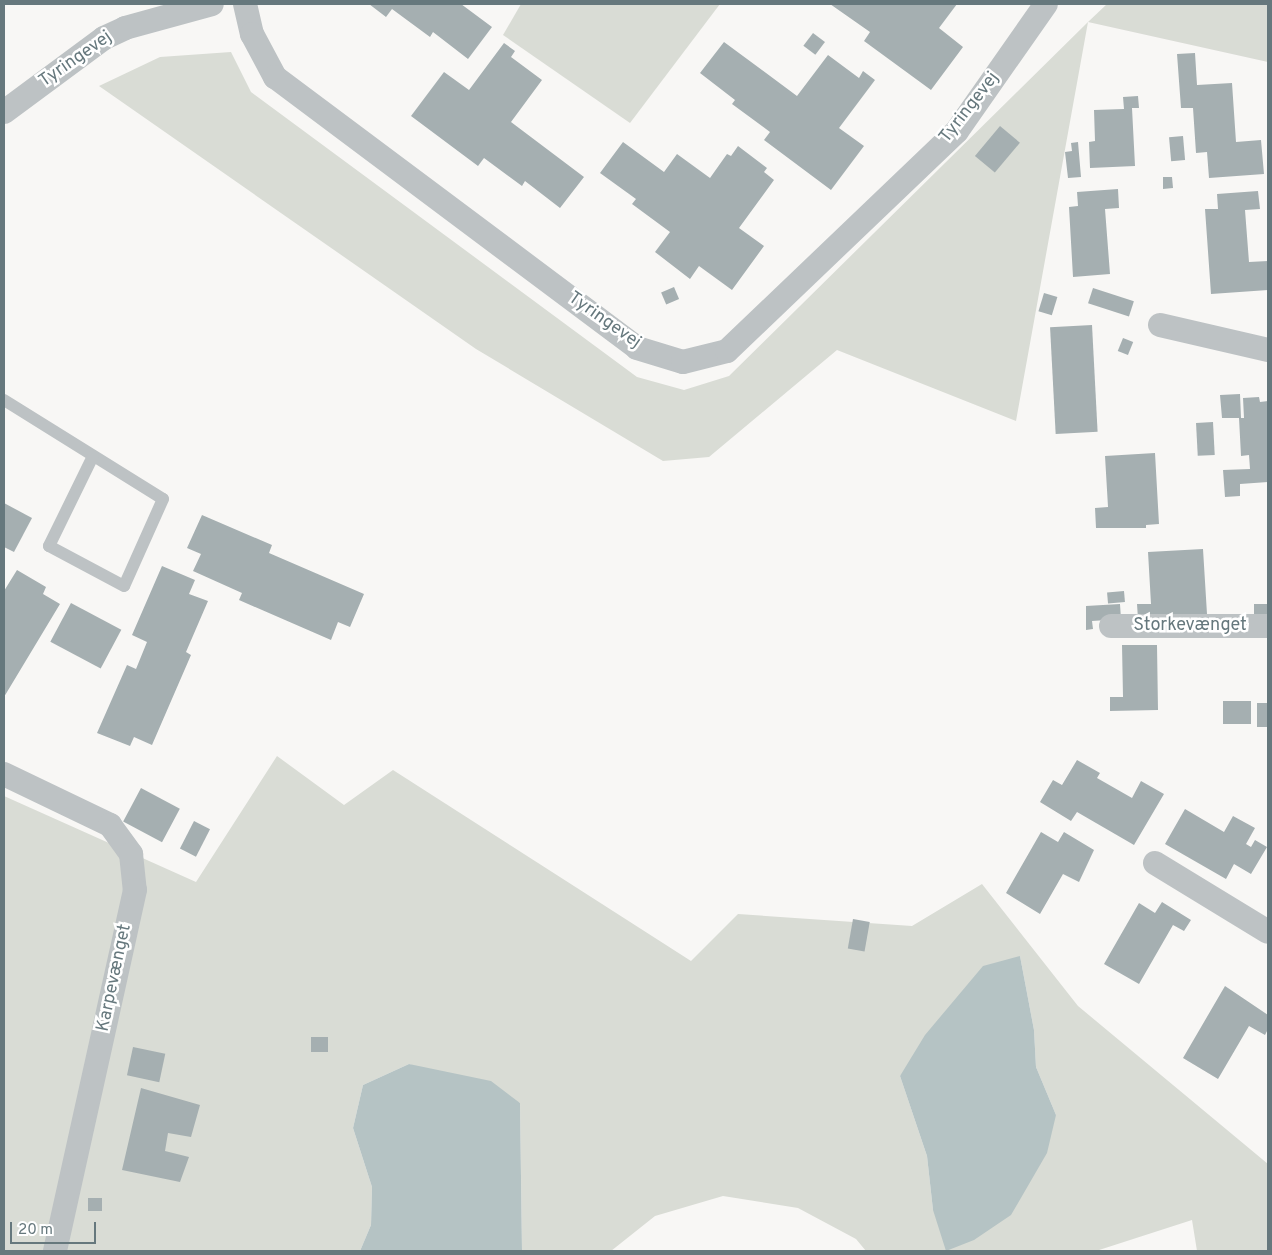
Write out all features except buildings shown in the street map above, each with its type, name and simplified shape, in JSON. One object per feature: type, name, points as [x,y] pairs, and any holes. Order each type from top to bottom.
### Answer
[{"type":"street","name":"Tyringevej","points":[[4,112],[104,38],[125,28],[212,4]]},
{"type":"street","name":"Tyringevej","points":[[245,4],[252,34],[275,78],[637,348],[683,362],[727,351],[957,131],[1046,4]]},
{"type":"street","points":[[1160,325],[1268,350]]},
{"type":"street","name":"Storkevænget","points":[[1111,626],[1268,626]]},
{"type":"street","name":"Karpevænget","points":[[4,774],[110,825],[131,854],[135,890],[55,1251]]},
{"type":"street","points":[[1155,863],[1268,932]]},
{"type":"lane","points":[[4,400],[162,499],[124,586],[49,546],[93,456]]},
{"type":"shaded area","points":[[521,4],[720,4],[630,123],[503,35]]},
{"type":"shaded area","points":[[1107,4],[1268,4],[1268,62],[1088,22]]},
{"type":"shaded area","points":[[1088,22],[1016,421],[837,350],[709,457],[663,461],[476,349],[99,86],[160,57],[231,52],[251,92],[637,377],[684,390],[729,376]]},
{"type":"shaded area","points":[[277,756],[344,805],[393,770],[691,961],[738,914],[912,926],[982,884],[1078,1006],[1268,1164],[1268,1251],[1197,1251],[1192,1220],[1096,1251],[866,1251],[856,1239],[798,1208],[723,1196],[655,1216],[611,1251],[522,1251],[520,1103],[409,1064],[363,1085],[353,1128],[372,1187],[371,1225],[360,1251],[4,1251],[4,796],[196,882]],"holes":[[[1020,956],[1034,1030],[1036,1067],[1056,1115],[933,1210],[927,1156],[900,1076]]]},
{"type":"shaded area","points":[[1020,956],[1034,1030],[1036,1067],[1056,1115],[1047,1153],[1011,1215],[974,1240],[946,1251],[933,1210],[927,1156],[900,1076],[925,1035],[983,966]]},
{"type":"shaded area","points":[[409,1064],[491,1081],[520,1103],[522,1251],[360,1251],[371,1225],[372,1187],[353,1128],[363,1085]]}]
